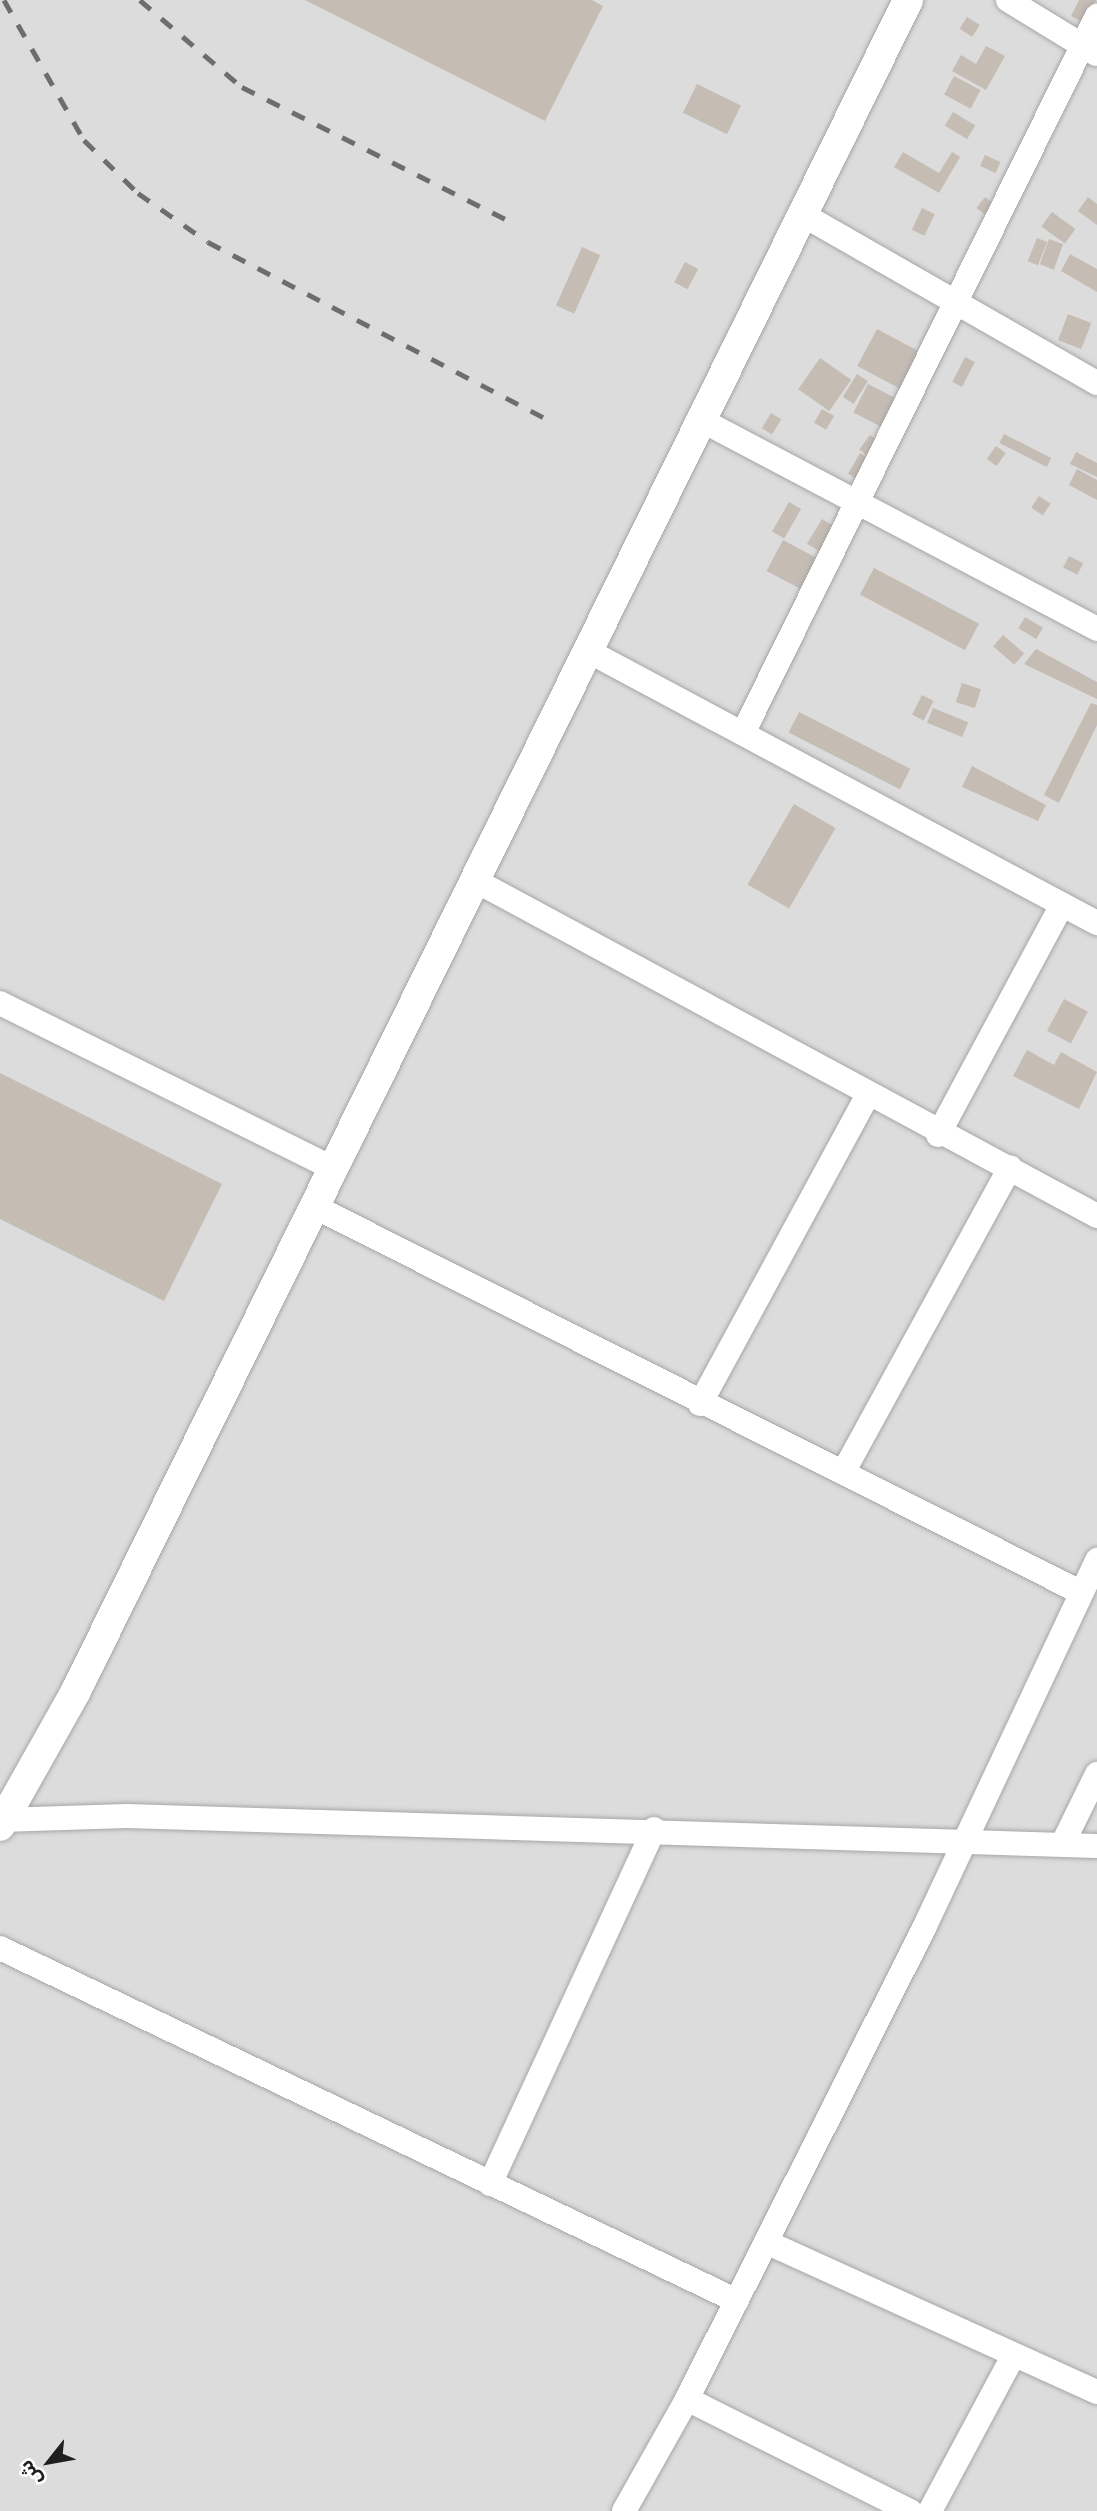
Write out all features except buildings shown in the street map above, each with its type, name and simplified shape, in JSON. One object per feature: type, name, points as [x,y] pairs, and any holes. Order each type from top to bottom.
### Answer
[{"type":"street","points":[[1,1822],[76,1690],[590,652],[701,420],[806,216],[908,0]]},
{"type":"street","points":[[1008,0],[1090,50]]},
{"type":"street","points":[[743,733],[955,303],[1090,50],[1097,16]]},
{"type":"street","points":[[806,216],[1097,383]]},
{"type":"street","points":[[701,420],[1097,629]]},
{"type":"street","points":[[590,652],[1097,923]]},
{"type":"street","points":[[476,881],[867,1097],[938,1135],[1010,1167],[1097,1216]]},
{"type":"street","points":[[938,1135],[1062,905]]},
{"type":"street","points":[[0,1003],[333,1168]]},
{"type":"street","points":[[700,1404],[867,1097]]},
{"type":"street","points":[[845,1469],[1010,1167]]},
{"type":"street","points":[[315,1207],[700,1404],[845,1469],[1080,1592]]},
{"type":"street","points":[[624,2511],[687,2399],[737,2301],[964,1844],[1097,1560]]},
{"type":"street","points":[[1063,1843],[1097,1774]]},
{"type":"street","points":[[1,1822],[128,1816],[654,1829],[964,1844],[1063,1843],[1097,1846]]},
{"type":"street","points":[[490,2184],[654,1829]]},
{"type":"street","points":[[0,1948],[737,2301]]},
{"type":"street","points":[[766,2242],[1097,2392]]},
{"type":"street","points":[[930,2511],[1013,2356]]},
{"type":"street","points":[[687,2399],[910,2511]]},
{"type":"shaded area","points":[[0,0],[1097,0],[1097,2511],[0,2511]]},
{"type":"railway","points":[[4,0],[84,140],[138,193],[208,242],[548,420]]},
{"type":"railway","points":[[140,0],[242,87],[517,225]]}]
